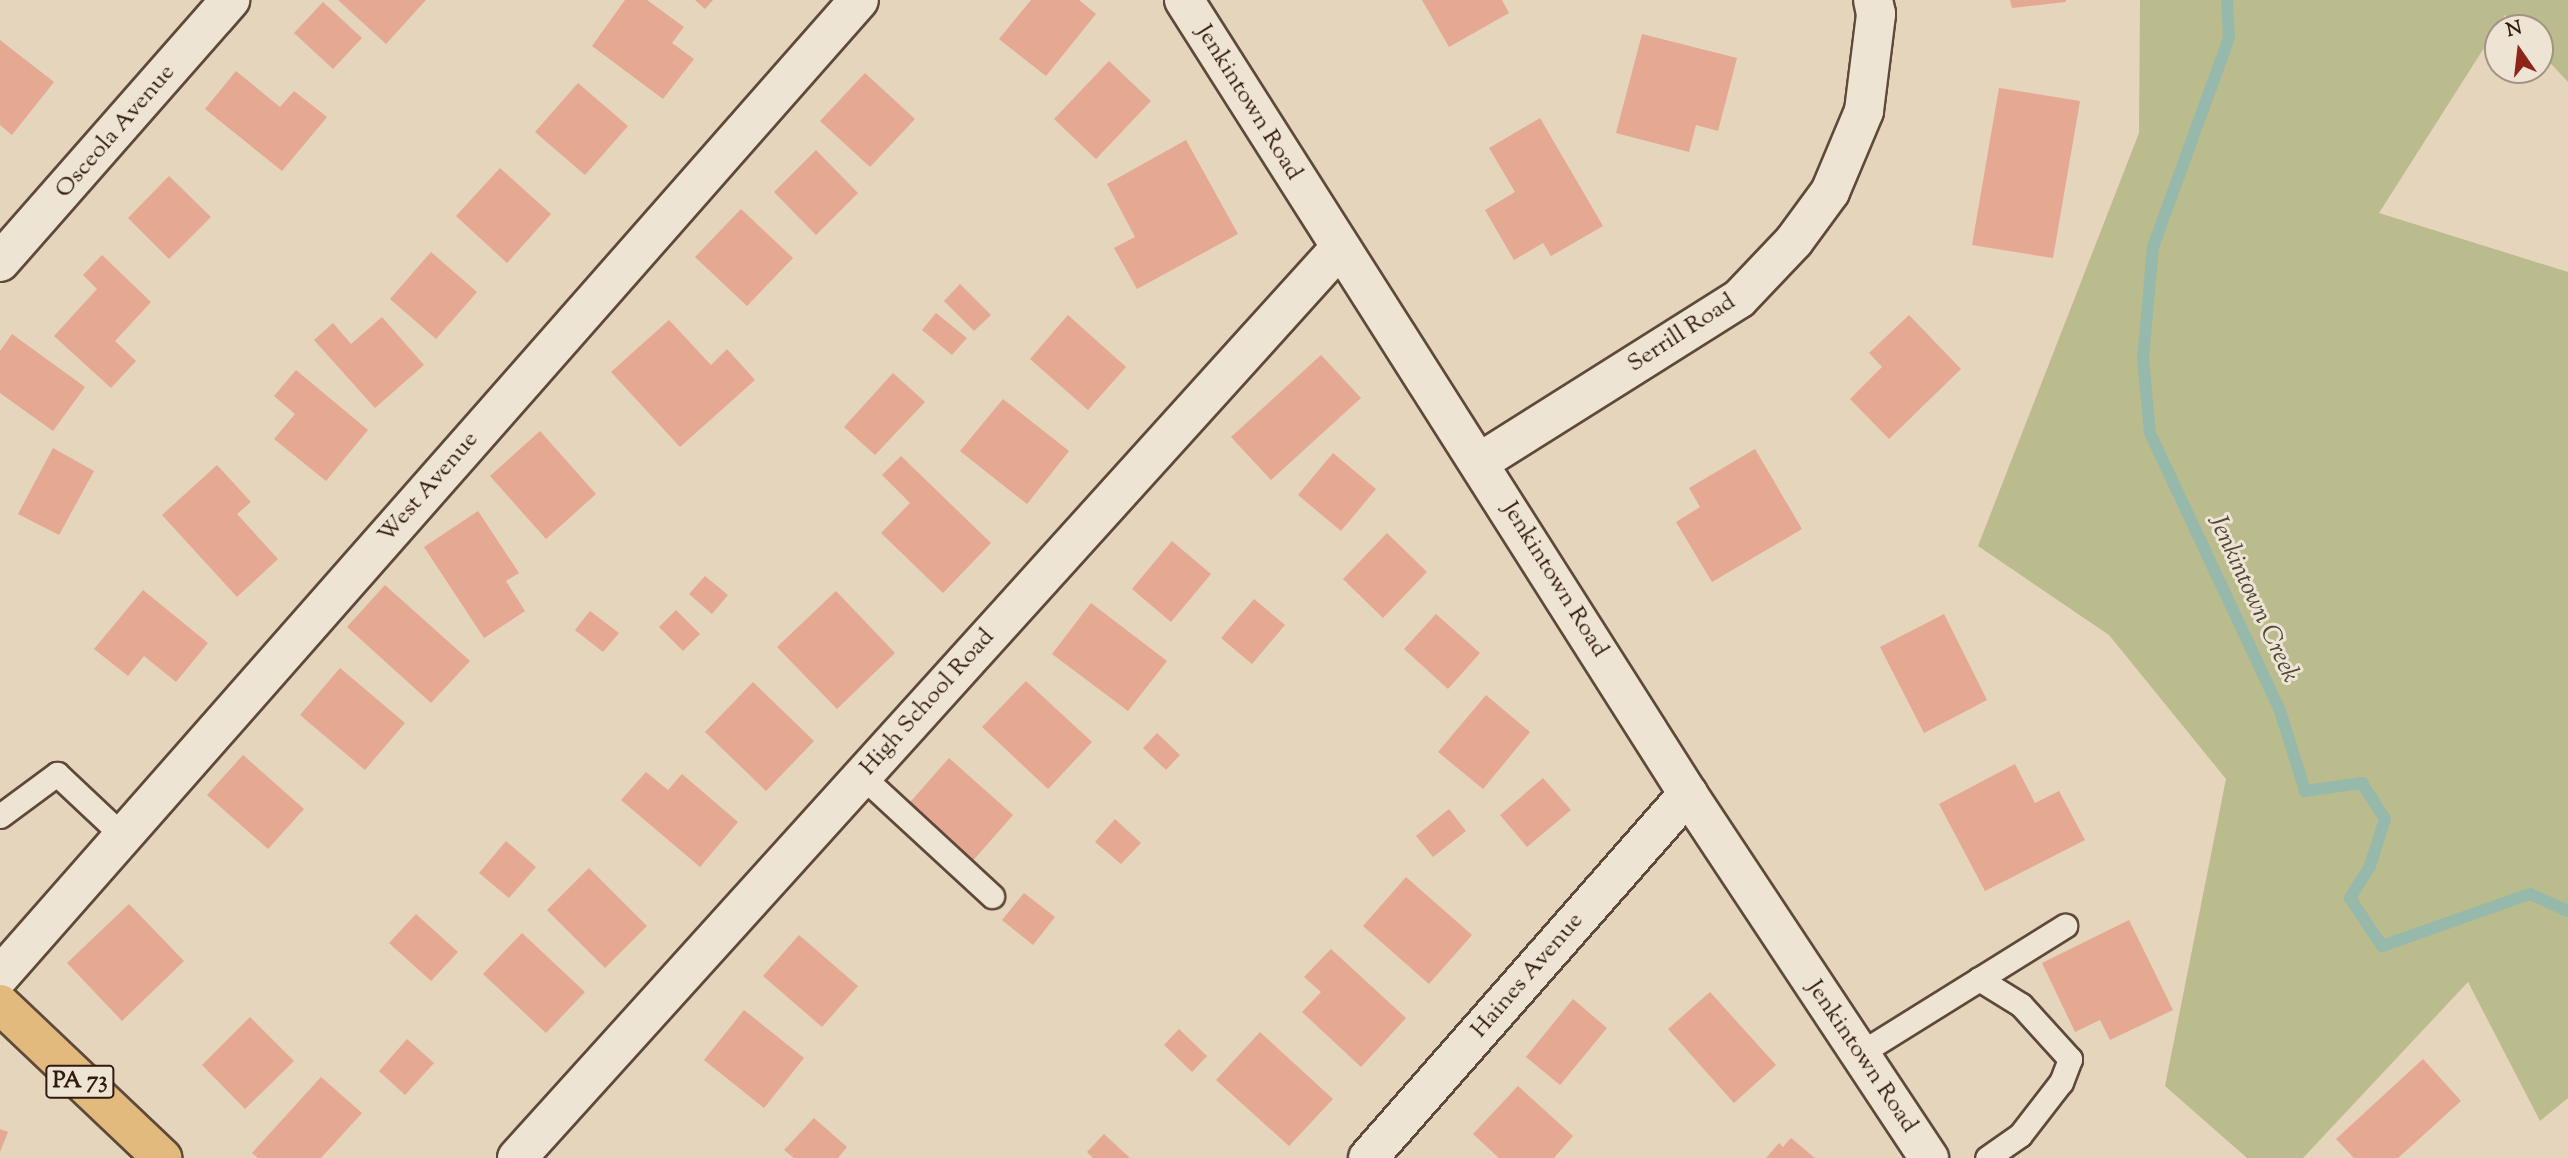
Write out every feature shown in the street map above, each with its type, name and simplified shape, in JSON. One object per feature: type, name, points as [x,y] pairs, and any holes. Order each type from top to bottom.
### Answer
[{"type":"main road","name":"PA 73","points":[[0,1004],[162,1158]]},
{"type":"street","name":"Osceola Avenue","points":[[0,262],[230,0]]},
{"type":"street","name":"West Avenue","points":[[0,976],[859,0]]},
{"type":"street","name":"Jenkintown Road","points":[[1184,0],[1339,248],[1480,462],[1688,794],[1929,1158]]},
{"type":"street","name":"Serrill Road","points":[[1480,462],[1739,299],[1794,241],[1830,192],[1864,111],[1875,14],[1874,0]]},
{"type":"street","name":"High School Road","points":[[517,1158],[1339,248]]},
{"type":"street","name":"Haines Avenue","points":[[1367,1158],[1688,794]]},
{"type":"lane","points":[[0,816],[57,774],[123,835]]},
{"type":"lane","points":[[862,776],[992,896]]},
{"type":"lane","points":[[1860,1054],[2065,926]]},
{"type":"lane","points":[[1979,979],[2021,1005],[2070,1059],[2061,1082],[2020,1135],[1987,1158]]},
{"type":"green space","points":[[2140,0],[2568,0],[2568,82],[2554,67],[2554,14],[2484,14],[2484,48],[2379,213],[2568,272],[2568,1098],[2540,1121],[2468,982],[2303,1158],[2247,1158],[2165,1086],[2226,779],[2109,635],[1978,546],[2139,133]]},
{"type":"building","points":[[338,0],[426,0],[386,44]]},
{"type":"building","points":[[625,0],[647,0],[684,27],[672,43],[694,59],[663,99],[592,46]]},
{"type":"building","points":[[695,0],[713,0],[705,9]]},
{"type":"building","points":[[1031,0],[1079,0],[1096,14],[1046,76],[999,39]]},
{"type":"building","points":[[1422,0],[1502,0],[1509,13],[1449,47]]},
{"type":"building","points":[[2010,0],[2066,0],[2066,2],[2012,8]]},
{"type":"building","points":[[323,2],[362,38],[333,69],[294,33]]},
{"type":"building","points":[[1642,34],[1737,58],[1718,131],[1696,125],[1689,152],[1616,133]]},
{"type":"building","points":[[0,40],[54,82],[12,135],[0,125]]},
{"type":"building","points":[[1109,61],[1151,101],[1096,159],[1054,119]]},
{"type":"building","points":[[236,71],[280,107],[294,91],[327,117],[282,171],[205,109]]},
{"type":"building","points":[[865,73],[915,119],[870,167],[820,121]]},
{"type":"building","points":[[578,83],[628,126],[585,175],[535,132]]},
{"type":"building","points":[[1999,88],[2080,101],[2053,258],[1972,245]]},
{"type":"building","points":[[1540,118],[1603,226],[1551,256],[1543,243],[1514,260],[1485,210],[1515,192],[1489,148]]},
{"type":"building","points":[[1186,140],[1238,234],[1137,289],[1114,248],[1135,237],[1107,184]]},
{"type":"building","points":[[816,150],[858,193],[816,235],[774,192]]},
{"type":"building","points":[[500,168],[551,214],[507,263],[456,216]]},
{"type":"building","points":[[169,176],[211,217],[169,259],[128,218]]},
{"type":"building","points":[[741,209],[793,258],[747,306],[695,257]]},
{"type":"building","points":[[431,252],[477,292],[436,339],[390,299]]},
{"type":"building","points":[[102,255],[151,302],[115,341],[136,361],[111,388],[54,336],[97,289],[83,275]]},
{"type":"building","points":[[960,284],[991,315],[974,331],[944,301]]},
{"type":"building","points":[[936,313],[967,338],[952,355],[922,330]]},
{"type":"building","points":[[1068,315],[1126,367],[1088,410],[1030,359]]},
{"type":"building","points":[[1909,315],[1961,369],[1889,439],[1850,399],[1882,367],[1869,353]]},
{"type":"building","points":[[382,317],[424,365],[375,408],[314,340],[333,323],[351,344]]},
{"type":"building","points":[[669,320],[711,365],[727,349],[755,380],[680,447],[611,372]]},
{"type":"building","points":[[12,334],[85,387],[53,431],[0,393],[0,351]]},
{"type":"building","points":[[1321,355],[1361,398],[1271,480],[1231,437]]},
{"type":"building","points":[[296,370],[368,430],[326,481],[274,439],[295,414],[274,396]]},
{"type":"building","points":[[893,373],[925,402],[875,455],[844,427]]},
{"type":"building","points":[[1003,399],[1069,451],[1027,504],[960,451]]},
{"type":"building","points":[[540,431],[596,494],[546,539],[490,476]]},
{"type":"building","points":[[53,448],[94,471],[59,535],[18,514]]},
{"type":"building","points":[[1755,449],[1802,529],[1712,582],[1676,522],[1700,507],[1689,488]]},
{"type":"building","points":[[1333,453],[1376,489],[1341,531],[1298,495]]},
{"type":"building","points":[[901,456],[991,543],[943,593],[881,533],[910,503],[882,475]]},
{"type":"building","points":[[217,465],[251,502],[237,514],[278,559],[237,597],[162,515]]},
{"type":"building","points":[[478,511],[519,573],[506,581],[525,611],[484,638],[424,547]]},
{"type":"building","points":[[1387,533],[1427,572],[1383,618],[1343,579]]},
{"type":"building","points":[[1172,541],[1211,574],[1171,622],[1132,589]]},
{"type":"building","points":[[705,576],[728,595],[712,614],[689,594]]},
{"type":"building","points":[[385,585],[470,661],[431,703],[347,627]]},
{"type":"building","points":[[143,590],[208,643],[176,682],[144,656],[128,676],[94,649]]},
{"type":"building","points":[[836,591],[895,653],[837,709],[777,647]]},
{"type":"building","points":[[1254,599],[1285,625],[1252,664],[1221,638]]},
{"type":"building","points":[[1091,603],[1167,661],[1128,711],[1052,654]]},
{"type":"building","points":[[676,610],[700,634],[683,651],[659,627]]},
{"type":"building","points":[[590,611],[619,633],[603,652],[575,630]]},
{"type":"building","points":[[1436,614],[1480,653],[1448,689],[1404,649]]},
{"type":"building","points":[[1944,614],[1987,700],[1924,733],[1880,647]]},
{"type":"building","points":[[340,668],[405,723],[365,770],[300,715]]},
{"type":"building","points":[[1026,681],[1092,742],[1048,789],[982,727]]},
{"type":"building","points":[[753,682],[814,741],[766,791],[705,732]]},
{"type":"building","points":[[1486,695],[1530,732],[1483,789],[1438,752]]},
{"type":"building","points":[[1157,733],[1180,755],[1166,770],[1143,748]]},
{"type":"building","points":[[243,755],[304,809],[268,849],[207,795]]},
{"type":"building","points":[[949,758],[1013,815],[970,864],[905,808]]},
{"type":"building","points":[[2015,764],[2035,803],[2059,791],[2085,840],[1985,891],[1939,804]]},
{"type":"building","points":[[646,772],[668,790],[682,774],[738,822],[700,867],[621,800]]},
{"type":"building","points":[[1543,778],[1571,810],[1527,847],[1500,815]]},
{"type":"building","points":[[1449,809],[1466,831],[1433,857],[1416,836]]},
{"type":"building","points":[[1115,819],[1141,843],[1121,864],[1095,842]]},
{"type":"building","points":[[506,841],[536,867],[509,898],[479,873]]},
{"type":"building","points":[[589,868],[647,926],[605,968],[547,910]]},
{"type":"building","points":[[1406,877],[1472,935],[1429,984],[1363,926]]},
{"type":"building","points":[[1024,893],[1055,917],[1033,945],[1002,920]]},
{"type":"building","points":[[129,904],[184,961],[122,1021],[67,963]]},
{"type":"building","points":[[416,914],[458,952],[431,981],[389,943]]},
{"type":"building","points":[[2129,920],[2173,1010],[2110,1040],[2100,1020],[2075,1032],[2042,963]]},
{"type":"building","points":[[522,933],[585,992],[546,1033],[483,974]]},
{"type":"building","points":[[799,935],[858,986],[822,1027],[763,976]]},
{"type":"building","points":[[1331,949],[1406,1018],[1361,1067],[1302,1012],[1321,992],[1304,977]]},
{"type":"building","points":[[1710,992],[1776,1065],[1734,1103],[1668,1029]]},
{"type":"building","points":[[1573,999],[1607,1028],[1560,1085],[1526,1057]]},
{"type":"building","points":[[744,1010],[804,1058],[764,1108],[704,1060]]},
{"type":"building","points":[[250,1017],[294,1061],[245,1109],[202,1065]]},
{"type":"building","points":[[1179,1029],[1207,1056],[1192,1072],[1164,1045]]},
{"type":"building","points":[[1260,1032],[1333,1099],[1289,1146],[1216,1080]]},
{"type":"building","points":[[407,1039],[434,1063],[405,1095],[379,1071]]},
{"type":"building","points":[[2423,1059],[2461,1101],[2398,1158],[2354,1158],[2336,1139]]},
{"type":"building","points":[[321,1077],[362,1113],[321,1158],[258,1158],[252,1153]]},
{"type":"building","points":[[1518,1086],[1573,1136],[1554,1158],[1499,1158],[1473,1134]]},
{"type":"building","points":[[814,1118],[847,1147],[838,1158],[794,1158],[784,1150]]},
{"type":"building","points":[[0,1129],[8,1132],[0,1152]]},
{"type":"building","points":[[1104,1134],[1130,1158],[1093,1158],[1087,1152]]},
{"type":"building","points":[[1791,1138],[1815,1158],[1766,1158],[1779,1143],[1783,1147]]},
{"type":"waterway","name":"Jenkintown Creek","points":[[2227,0],[2229,38],[2153,247],[2143,359],[2150,433],[2280,711],[2305,791],[2362,783],[2385,819],[2370,866],[2350,898],[2382,946],[2530,894],[2568,911]]}]
